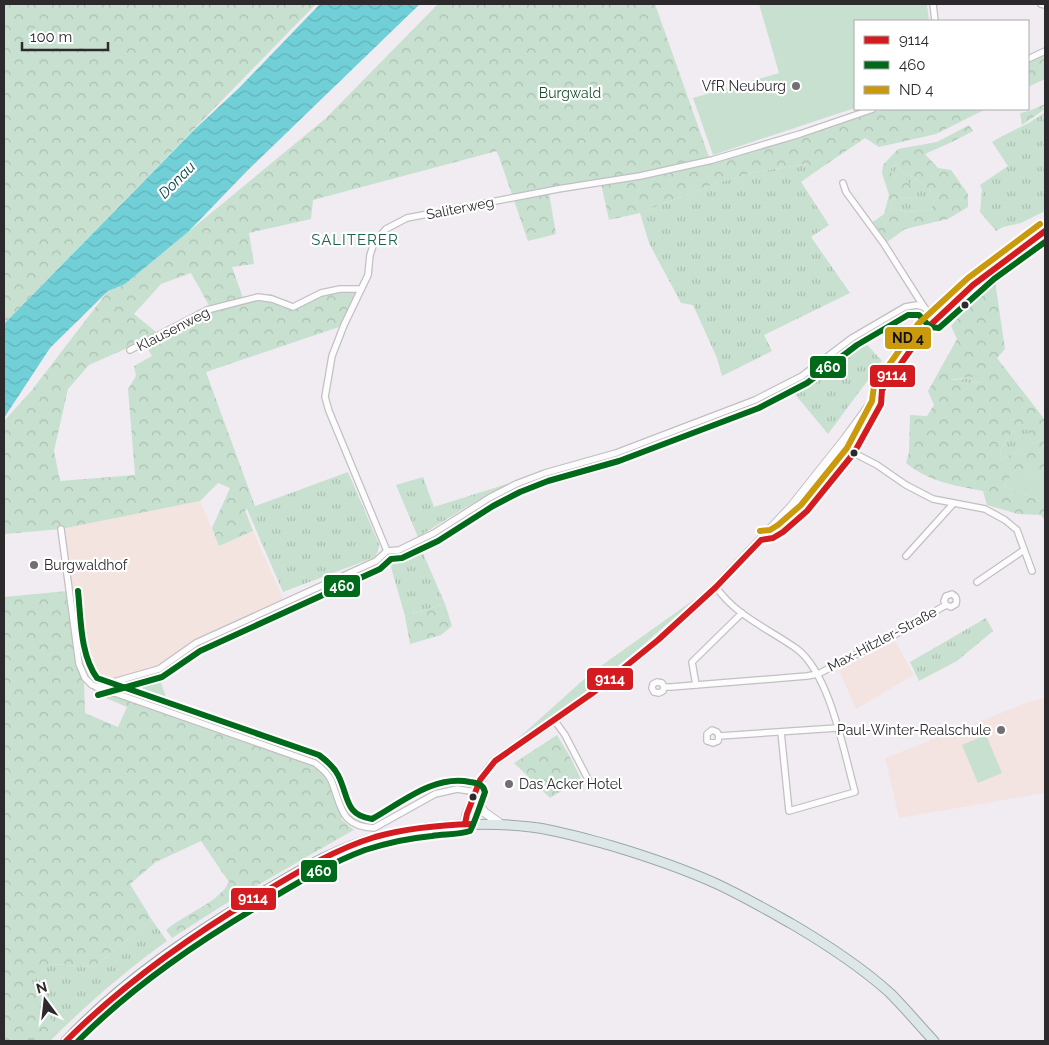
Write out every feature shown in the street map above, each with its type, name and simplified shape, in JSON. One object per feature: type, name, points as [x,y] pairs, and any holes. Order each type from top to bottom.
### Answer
[{"type":"main road","points":[[469,824],[475,794],[483,774],[495,761],[594,692],[658,640],[716,586],[761,540],[803,492],[882,390],[917,340],[935,320],[988,272],[1045,231]]},
{"type":"main road","points":[[475,794],[484,812],[501,824]]},
{"type":"main road","points":[[66,1041],[106,1002],[196,933],[302,869],[347,847],[379,837],[411,830],[469,824],[501,824],[558,831],[641,855],[703,878],[737,894],[826,944],[860,968],[890,994],[934,1041]]},
{"type":"street","points":[[933,4],[935,20]]},
{"type":"street","points":[[1041,4],[1045,5]]},
{"type":"street","points":[[1029,59],[1045,51]]},
{"type":"street","name":"Saliterweg","points":[[388,551],[329,411],[326,397],[332,356],[360,289],[368,275],[370,255],[374,243],[386,229],[407,218],[558,189],[640,176],[712,160],[800,134],[870,110]]},
{"type":"street","points":[[843,183],[846,192],[884,244],[924,307],[935,320]]},
{"type":"street","name":"Klausenweg","points":[[130,350],[207,310],[258,297],[272,299],[293,307],[321,293],[340,289],[360,289]]},
{"type":"street","points":[[96,687],[159,669],[196,643],[376,561],[388,551],[399,550],[434,533],[489,498],[516,484],[616,453],[755,400],[802,376],[852,338],[905,307],[917,305],[924,307]]},
{"type":"street","points":[[761,540],[773,538],[783,532],[807,511],[854,453],[881,404],[882,390]]},
{"type":"street","points":[[854,453],[878,465],[906,485],[933,499],[985,509],[1005,520],[1017,530],[1032,571]]},
{"type":"street","points":[[906,556],[953,504]]},
{"type":"street","points":[[61,529],[79,664],[85,678],[96,687],[315,763],[325,771],[331,780],[336,799],[343,813],[356,824],[363,827],[374,828],[435,794],[457,789],[475,794]]},
{"type":"street","points":[[977,582],[1024,550]]},
{"type":"street","points":[[716,586],[725,600],[798,650],[812,663],[828,698],[855,792],[789,811],[781,732]]},
{"type":"street","name":"Max-Hitzler-Straße","points":[[664,687],[818,674],[894,635],[946,605]]},
{"type":"street","points":[[696,685],[692,662],[742,613]]},
{"type":"street","points":[[555,721],[589,781]]},
{"type":"street","points":[[720,736],[837,728]]},
{"type":"shaded area","points":[[200,501],[219,546],[253,531],[283,599],[191,643],[157,671],[95,684],[88,677],[82,663],[76,638],[61,529]]},
{"type":"shaded area","points":[[895,641],[914,675],[856,709],[839,670]]},
{"type":"shaded area","name":"Paul-Winter-Realschule","points":[[1045,698],[1045,793],[899,818],[885,758],[1029,702]]},
{"type":"green space","points":[[4,4],[316,4],[4,324]]},
{"type":"green space","name":"Burgwald","points":[[438,4],[655,4],[710,164],[882,110],[984,110],[936,134],[879,147],[865,138],[815,172],[807,164],[760,171],[716,183],[640,213],[609,220],[600,179],[548,188],[556,234],[528,241],[497,151],[313,200],[311,219],[249,233],[254,264],[232,267],[243,298],[271,294],[281,299],[280,307],[294,308],[325,295],[357,290],[339,327],[206,372],[255,506],[245,510],[253,531],[219,546],[212,528],[230,488],[218,483],[200,501],[61,529],[4,534],[4,421],[32,390],[108,291],[125,284],[325,119]],"holes":[[[191,273],[212,311],[161,336],[134,314],[161,284]],[[143,341],[152,356],[134,366],[136,376],[128,389],[135,475],[60,481],[54,451],[68,389],[89,365]]]},
{"type":"green space","name":"VfR Neuburg","points":[[759,4],[927,4],[929,20],[854,20],[854,108],[713,155],[693,98],[779,73]]},
{"type":"green space","points":[[1045,54],[1045,79],[1029,87],[1029,62]]},
{"type":"green space","points":[[1045,104],[1045,109],[1022,125],[1020,113]]},
{"type":"green space","points":[[1045,112],[1045,211],[1021,223],[1003,227],[996,231],[980,212],[982,190],[980,185],[1008,166],[992,142]]},
{"type":"green space","points":[[969,125],[973,131],[925,154],[938,168],[951,170],[968,194],[968,207],[948,219],[905,229],[887,242],[873,222],[884,214],[889,195],[882,173],[883,165],[898,149],[937,142]],"holes":[[[894,165],[899,167],[900,171],[918,180],[932,192],[940,195],[933,202],[931,210],[907,212],[890,208],[892,200],[912,197],[916,192],[906,179],[894,178],[890,169]]]},
{"type":"green space","points":[[808,164],[815,172],[801,182],[829,225],[811,237],[850,293],[764,335],[772,351],[722,376],[717,358],[693,305],[681,303],[649,243],[640,213],[716,183],[760,171]]},
{"type":"green space","points":[[894,165],[899,167],[900,171],[922,183],[932,192],[940,195],[933,202],[931,210],[907,212],[890,208],[892,200],[912,197],[894,178],[890,169]]},
{"type":"green space","points":[[995,281],[1005,349],[997,358],[1045,420],[1045,482],[1017,467],[1004,486],[1045,503],[1045,521],[1041,515],[1018,514],[987,505],[983,491],[952,485],[932,478],[906,463],[909,452],[910,415],[927,416],[934,405],[928,391],[957,339],[951,326],[974,299]],"holes":[[[983,377],[983,382],[971,383],[951,380]],[[1020,422],[1036,442],[1000,460],[1001,448]]]},
{"type":"green space","points":[[861,338],[882,361],[828,434],[789,387]]},
{"type":"green space","points":[[969,377],[984,377],[983,382],[950,381]]},
{"type":"green space","points":[[876,402],[878,404],[848,453],[811,501],[776,533],[773,531],[843,448]]},
{"type":"green space","points":[[1020,422],[1037,442],[1000,460],[1001,448]]},
{"type":"green space","points":[[1017,467],[1045,482],[1045,503],[1004,486]]},
{"type":"green space","points":[[348,472],[379,544],[375,557],[283,592],[247,509]]},
{"type":"green space","points":[[423,477],[434,507],[510,483],[418,537],[396,485]]},
{"type":"green space","points":[[419,544],[445,604],[405,616],[388,557]]},
{"type":"green space","points":[[67,591],[77,668],[84,681],[85,713],[118,727],[127,707],[99,695],[102,687],[157,671],[170,709],[316,753],[331,763],[341,780],[351,810],[371,816],[371,820],[364,823],[346,813],[341,819],[354,830],[225,904],[172,938],[166,930],[217,896],[229,882],[201,841],[156,862],[130,884],[152,920],[94,967],[50,964],[27,978],[59,1032],[50,1041],[4,1041],[4,597]]},
{"type":"green space","points":[[699,596],[634,653],[585,692],[514,742],[591,673]]},
{"type":"green space","points":[[445,604],[452,626],[441,635],[410,644],[405,616]]},
{"type":"green space","points":[[986,618],[993,631],[957,661],[919,681],[910,662]]},
{"type":"green space","points":[[557,735],[581,779],[550,798],[514,763]]},
{"type":"green space","points":[[986,735],[1002,773],[978,783],[962,745]]},
{"type":"green space","points":[[152,920],[167,941],[138,962],[59,1032],[26,978],[50,964],[94,967]]},
{"type":"water","name":"Donau","points":[[320,4],[420,4],[248,170],[188,232],[125,284],[108,291],[50,348],[4,418],[4,324]]},
{"type":"transit line","points":[[760,531],[770,530],[778,525],[801,505],[847,448],[872,401],[874,386],[918,324],[968,278],[1040,224]]},
{"type":"transit line","name":"9114","points":[[465,824],[480,780],[495,761],[594,692],[658,640],[716,587],[761,540],[773,538],[783,532],[807,511],[854,453],[881,404],[882,390],[925,330],[973,285],[1045,231]]},
{"type":"transit line","name":"460","points":[[98,695],[162,677],[200,651],[380,569],[391,559],[402,558],[438,541],[493,506],[520,492],[548,481],[619,461],[759,408],[807,383],[857,345],[908,315],[919,315],[930,327],[939,328],[994,279],[1045,242]]},
{"type":"transit line","name":"460","points":[[78,591],[84,647],[91,669],[97,678],[319,755],[336,772],[352,809],[363,817],[372,819],[407,798],[444,782],[457,781],[480,784],[485,792],[470,831],[415,838],[382,845],[352,855],[315,873],[242,916],[168,965],[122,1001],[78,1041]]},
{"type":"transit line","name":"9114","points":[[66,1041],[112,998],[161,960],[212,924],[292,875],[346,848],[375,837],[424,827],[473,824]]},
{"type":"place","name":"VfR Neuburg","points":[[796,86]]},
{"type":"place","name":"Burgwaldhof","points":[[34,565]]},
{"type":"place","name":"Paul-Winter-Realschule","points":[[1001,730]]},
{"type":"place","name":"Das Acker Hotel","points":[[509,784]]},
{"type":"district","name":"SALITERER","points":[[355,240]]}]
